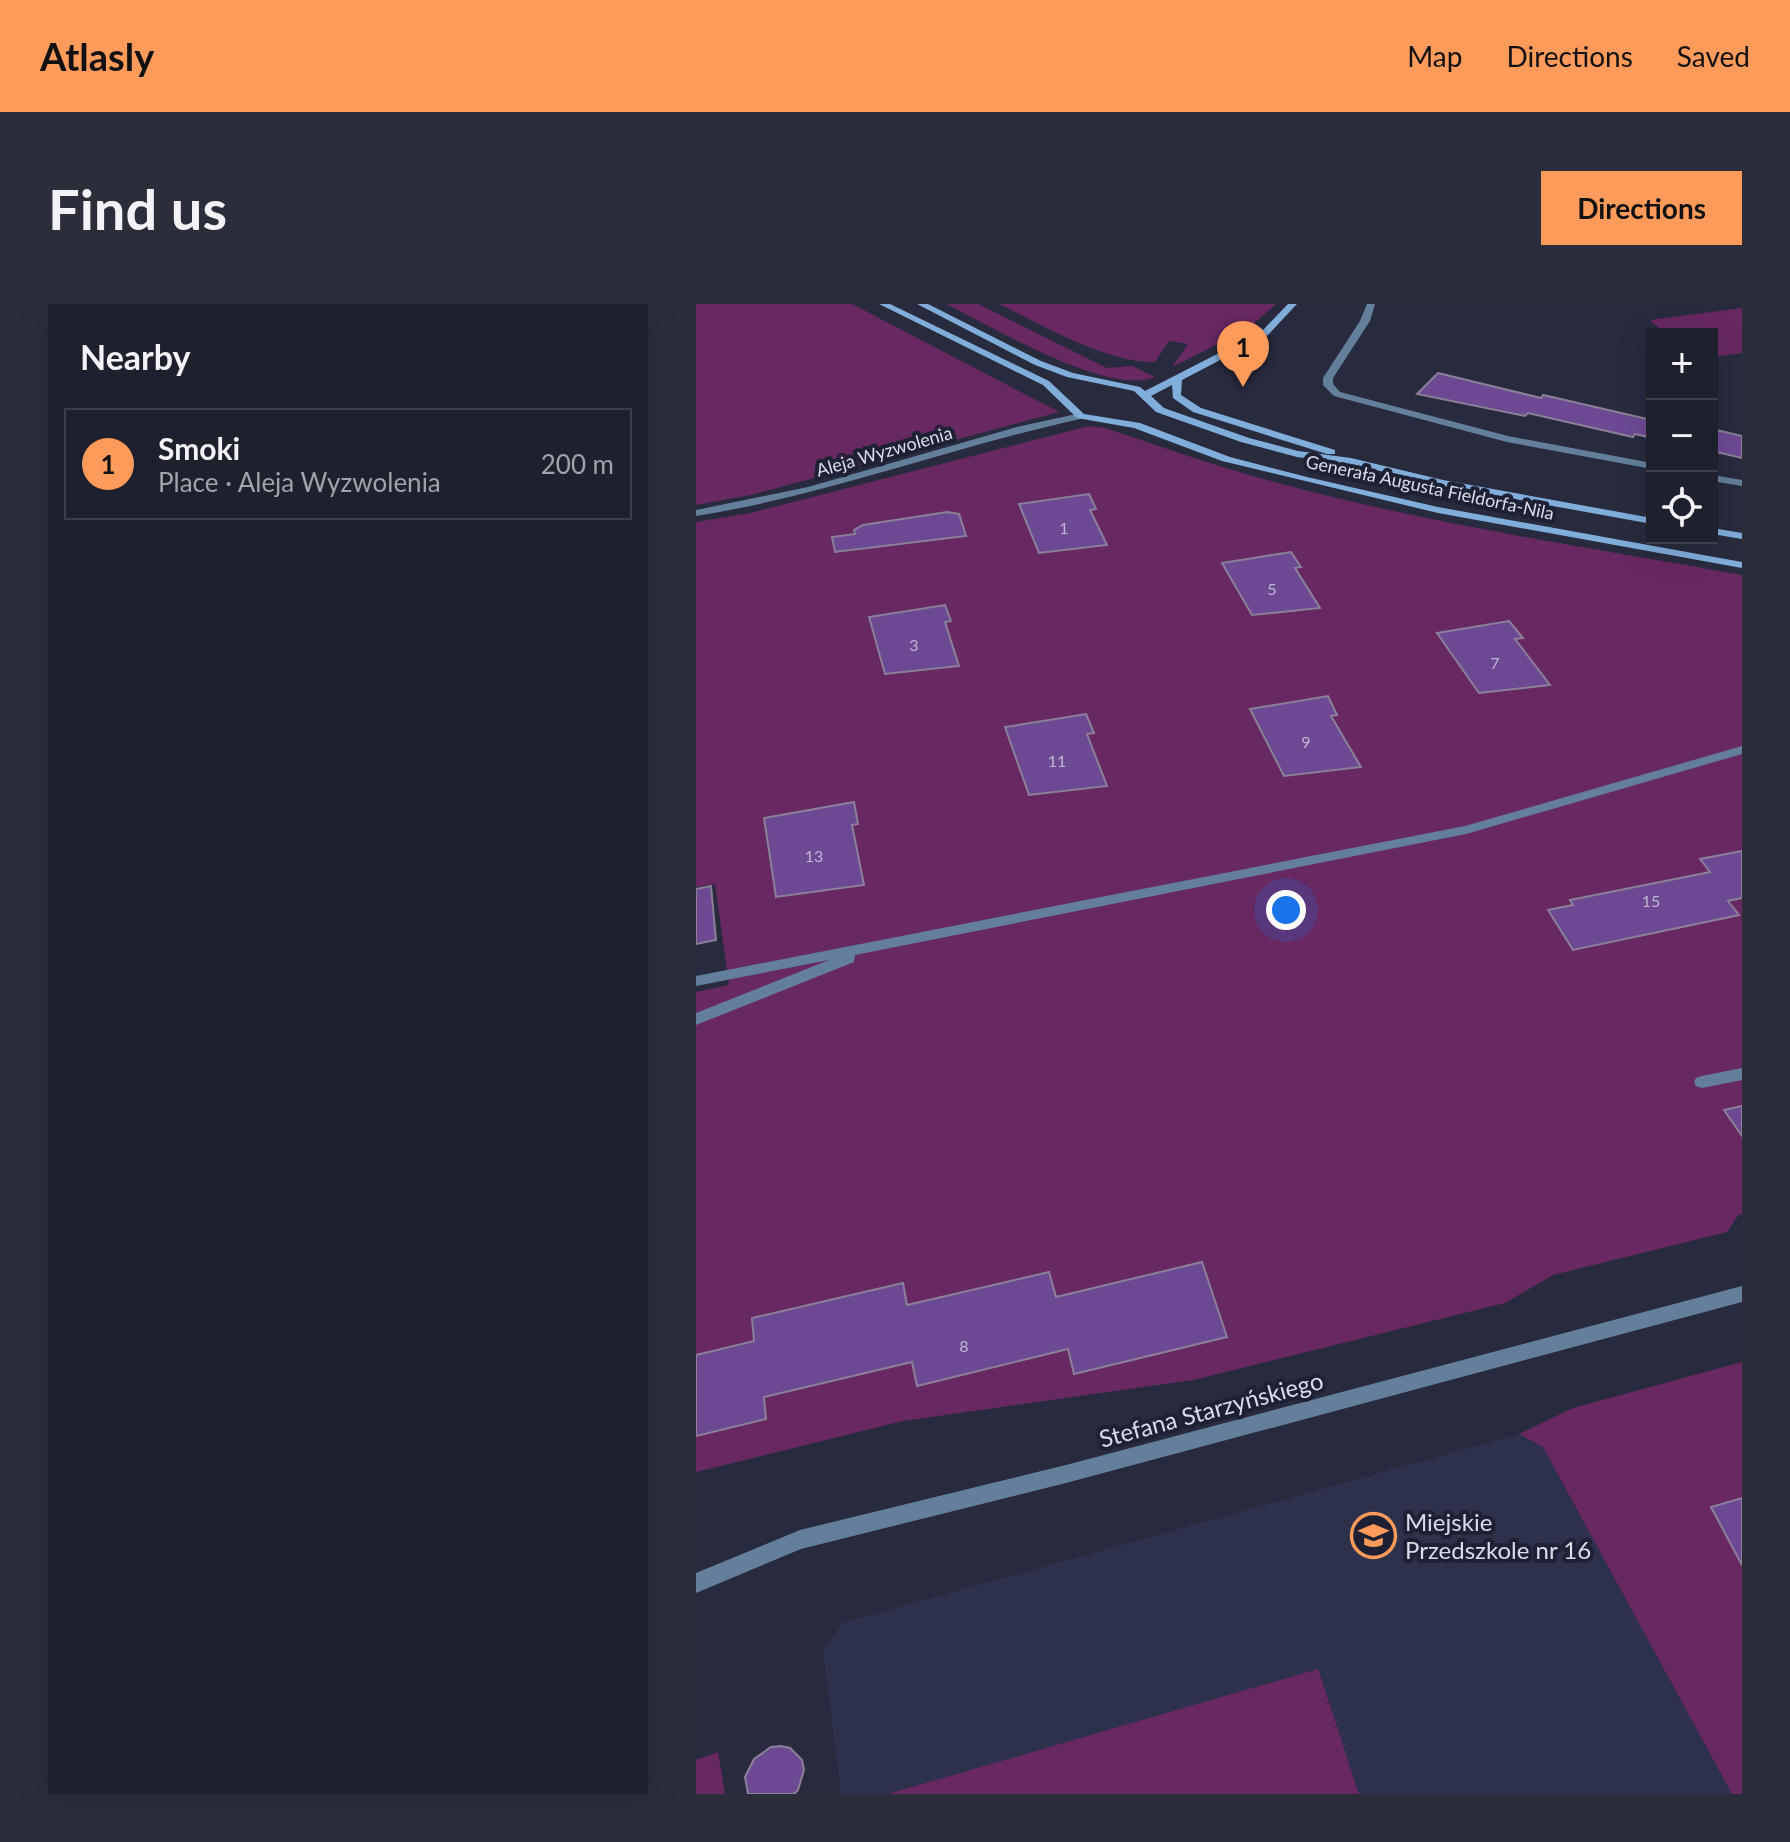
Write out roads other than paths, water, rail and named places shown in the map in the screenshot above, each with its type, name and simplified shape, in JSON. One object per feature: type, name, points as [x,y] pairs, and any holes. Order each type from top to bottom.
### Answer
[{"type":"main road","points":[[883,304],[1046,383],[1081,416]]},
{"type":"main road","name":"Generała Augusta Fieldorfa-Nila","points":[[921,304],[1038,363],[1070,375],[1137,389],[1145,405],[1245,440],[1297,454],[1351,461],[1443,483],[1646,520]]},
{"type":"main road","points":[[1145,405],[1177,379],[1265,333],[1293,304]]},
{"type":"main road","points":[[1177,379],[1176,396],[1197,410],[1311,444],[1351,461]]},
{"type":"main road","name":"Generała Augusta Fieldorfa-Nila","points":[[1117,421],[1145,405]]},
{"type":"main road","name":"Generała Augusta Fieldorfa-Nila","points":[[1081,416],[1136,425],[1226,459],[1305,480],[1453,513],[1742,565]]},
{"type":"main road","points":[[1718,532],[1742,536]]},
{"type":"street","points":[[1371,304],[1365,321],[1328,378],[1328,385],[1337,394],[1507,439],[1646,465]]},
{"type":"street","name":"Aleja Wyzwolenia","points":[[696,513],[765,500],[1001,434],[1081,416]]},
{"type":"street","points":[[1718,479],[1742,483]]},
{"type":"street","points":[[696,981],[1466,830],[1742,750]]},
{"type":"street","points":[[696,1019],[888,942]]},
{"type":"street","points":[[1702,1082],[1742,1074]]},
{"type":"street","name":"Stefana Starzyńskiego","points":[[696,1583],[800,1540],[1066,1474],[1742,1294]]},
{"type":"place","name":"Smoki","points":[[1243,387]]},
{"type":"place","name":"Miejskie Przedszkole nr 16","points":[[1374,1535]]}]
